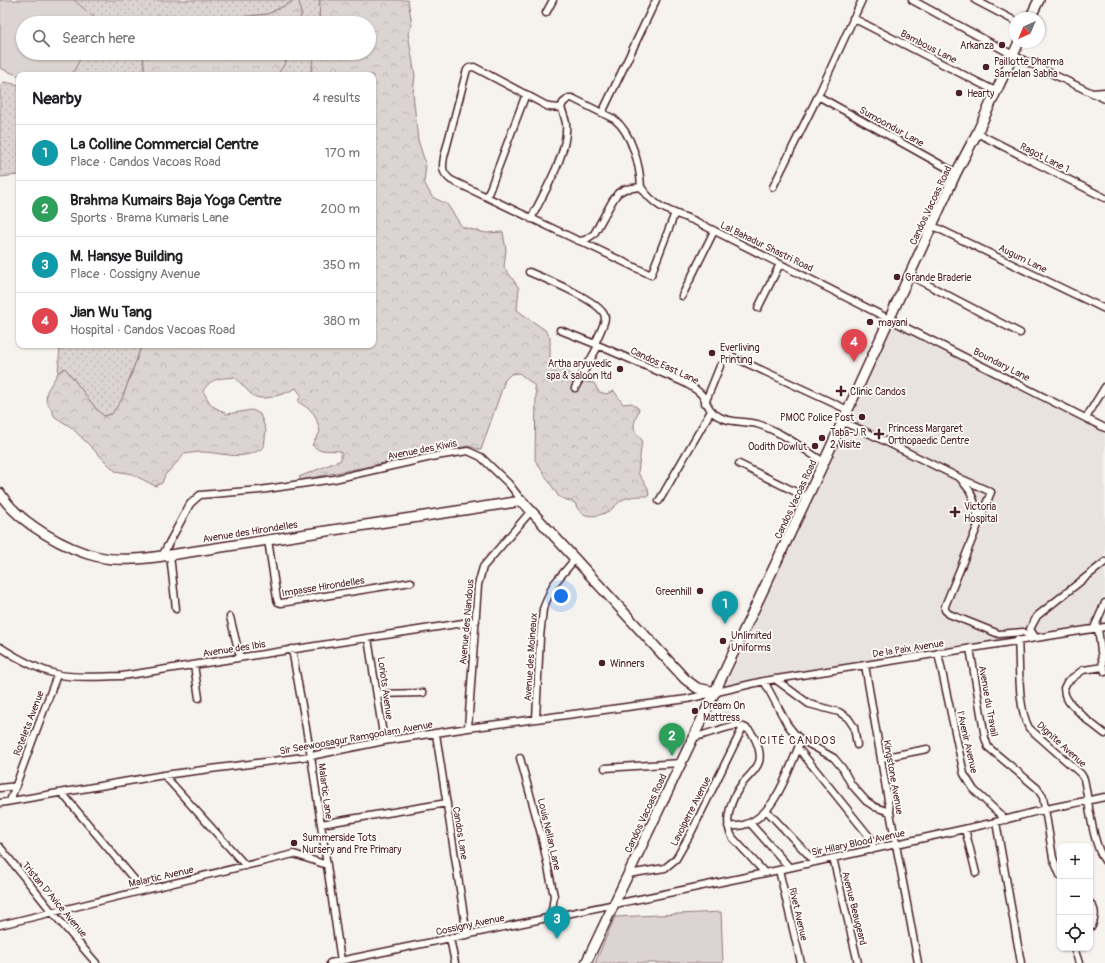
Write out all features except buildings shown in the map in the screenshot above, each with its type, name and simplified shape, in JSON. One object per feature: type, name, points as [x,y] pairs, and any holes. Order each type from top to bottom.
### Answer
[{"type":"main road","points":[[1033,12],[1039,0]]},
{"type":"main road","name":"Candos Vacoas Road","points":[[586,963],[680,763],[716,692],[808,498],[956,173],[977,134],[995,91],[1016,48]]},
{"type":"main road","name":"Avenue des Hirondelles","points":[[1,496],[19,515],[38,529],[59,541],[100,557],[122,559],[166,555],[522,501]]},
{"type":"main road","name":"Avenue des Kiwis","points":[[522,501],[576,558],[684,678],[697,688],[716,692]]},
{"type":"street","points":[[546,13],[553,0]]},
{"type":"street","points":[[602,113],[656,0]]},
{"type":"street","points":[[772,187],[818,96],[862,0]]},
{"type":"street","points":[[912,0],[1013,55],[1105,99]]},
{"type":"street","points":[[976,0],[1009,18]]},
{"type":"street","name":"Bambous Lane","points":[[853,18],[995,91]]},
{"type":"street","points":[[561,108],[549,107],[474,67],[467,69],[444,157],[443,171],[445,176],[531,219],[651,275],[675,213]]},
{"type":"street","points":[[1092,93],[1105,92]]},
{"type":"street","points":[[486,196],[526,94]]},
{"type":"street","name":"Sumoondur Lane","points":[[818,96],[956,173]]},
{"type":"street","points":[[561,108],[566,100],[572,98],[620,124],[630,142],[640,175],[641,187],[625,189],[618,193],[594,234],[585,240],[579,241]]},
{"type":"street","points":[[531,219],[559,159],[565,140],[566,122],[561,108]]},
{"type":"street","name":"Ragot Lane 1","points":[[977,134],[1105,198]]},
{"type":"street","name":"Lal Bahadur Shastri Road","points":[[641,187],[656,205],[714,231],[890,318]]},
{"type":"street","name":"Augum Lane","points":[[933,226],[1105,309]]},
{"type":"street","points":[[682,296],[714,231]]},
{"type":"street","points":[[758,308],[780,264]]},
{"type":"street","points":[[529,272],[574,292],[603,310],[605,318],[597,345],[575,388]]},
{"type":"street","points":[[909,275],[1020,333]]},
{"type":"street","name":"Boundary Lane","points":[[890,318],[1105,428]]},
{"type":"street","name":"Candos East Lane","points":[[560,330],[683,382],[696,389],[703,396],[711,411]]},
{"type":"street","points":[[727,354],[848,410]]},
{"type":"street","points":[[706,403],[720,366]]},
{"type":"street","points":[[1086,418],[1105,386]]},
{"type":"street","points":[[660,501],[711,411],[717,416],[725,419],[756,424],[776,432],[824,462]]},
{"type":"street","points":[[843,422],[991,492],[945,606],[945,610],[949,614],[999,634],[1023,632],[1035,637]]},
{"type":"street","name":"Avenue des Kiwis","points":[[166,555],[190,504],[200,495],[260,490],[334,479],[436,456],[468,451],[481,457],[509,484],[522,501]]},
{"type":"street","points":[[739,464],[808,498]]},
{"type":"street","points":[[960,478],[966,484],[974,500],[978,525]]},
{"type":"street","name":"Avenue des Nandous","points":[[468,728],[478,585],[483,567],[531,511]]},
{"type":"street","name":"Impasse Hirondelles","points":[[268,540],[277,599],[278,602],[281,603],[410,582]]},
{"type":"street","points":[[166,555],[176,609]]},
{"type":"street","name":"Avenue des Moineaux","points":[[536,719],[540,637],[543,609],[553,585],[576,558]]},
{"type":"street","points":[[1035,637],[1030,629],[1037,616],[1105,562]]},
{"type":"street","points":[[1105,603],[1096,628],[1104,669],[1083,670],[1067,682],[1064,688],[1065,695],[1069,702],[1087,720],[1105,734]]},
{"type":"street","points":[[230,617],[240,657]]},
{"type":"street","name":"Avenue des Ibis","points":[[1,650],[57,675],[86,677],[122,676],[476,621]]},
{"type":"street","name":"De la Paix Avenue","points":[[716,692],[775,679],[1105,627]]},
{"type":"street","name":"Loriots Avenue","points":[[368,638],[384,741]]},
{"type":"street","name":"Dignite Avenue","points":[[1018,640],[1024,720],[1036,736],[1081,774],[1084,779],[1096,843],[1100,855],[1105,861]]},
{"type":"street","name":"Avenue du Travail","points":[[970,648],[985,738],[988,747],[1037,788],[1043,797],[1053,858],[1057,868]]},
{"type":"street","name":"Malartic Lane","points":[[292,649],[311,756],[340,961]]},
{"type":"street","name":"l'Avenir Avenue","points":[[938,653],[964,774],[974,790],[1006,820]]},
{"type":"street","points":[[194,665],[199,698]]},
{"type":"street","name":"Kingstone Avenue","points":[[865,665],[918,963]]},
{"type":"street","name":"Rotelets Avenue","points":[[10,801],[57,675]]},
{"type":"street","points":[[775,679],[809,704],[840,712],[848,718],[854,727],[857,745]]},
{"type":"street","points":[[764,681],[787,724],[800,739],[834,758],[843,768],[851,784],[858,793],[875,807],[890,812]]},
{"type":"street","name":"Sir Seewoosagur Ramgoolam Avenue","points":[[0,803],[164,775],[311,756],[384,741],[468,728],[687,699],[716,692]]},
{"type":"street","points":[[377,694],[423,693]]},
{"type":"street","points":[[692,738],[732,726],[743,727],[750,731],[754,737],[760,752],[760,760],[734,798],[731,806],[728,826],[729,832],[733,838],[765,873]]},
{"type":"street","name":"Lavoiperre Avenue","points":[[628,874],[666,868],[676,859],[692,831],[743,727]]},
{"type":"street","name":"Candos Lane","points":[[436,734],[467,935]]},
{"type":"street","points":[[728,826],[742,826],[750,823],[766,810],[782,790],[800,739]]},
{"type":"street","points":[[798,748],[872,840],[872,850]]},
{"type":"street","points":[[881,758],[927,749]]},
{"type":"street","name":"Louis Nellan Lane","points":[[520,758],[541,834],[554,896],[551,917]]},
{"type":"street","points":[[605,768],[680,763]]},
{"type":"street","points":[[164,775],[246,866]]},
{"type":"street","points":[[0,788],[16,786]]},
{"type":"street","points":[[62,793],[143,890]]},
{"type":"street","name":"Sir Hilary Blood Avenue","points":[[614,904],[896,845],[1006,820],[1046,809],[1105,797]]},
{"type":"street","points":[[321,824],[447,803]]},
{"type":"street","points":[[766,810],[815,862]]},
{"type":"street","points":[[996,822],[1021,963]]},
{"type":"street","points":[[750,823],[789,868]]},
{"type":"street","points":[[965,829],[976,873]]},
{"type":"street","name":"Tristan D'Avice Avenue","points":[[0,847],[52,912],[96,963]]},
{"type":"street","name":"Malartic Avenue","points":[[0,925],[294,854],[327,865]]},
{"type":"street","name":"Avenue Beaugeard","points":[[833,858],[858,963]]},
{"type":"street","name":"Rivet Avenue","points":[[779,870],[801,963]]},
{"type":"street","name":"Cossigny Avenue","points":[[330,963],[614,904]]},
{"type":"street","points":[[1093,906],[1096,916],[1093,924]]},
{"type":"street","points":[[450,938],[455,963]]},
{"type":"street","points":[[1075,951],[1079,963]]},
{"type":"shaded area","name":"Victoria Hospital","points":[[893,323],[1105,430],[1105,594],[1091,627],[726,685]]},
{"type":"shaded area","points":[[730,709],[734,719],[720,722],[718,713]]},
{"type":"green space","points":[[0,0],[74,0],[92,16],[16,16],[16,60],[80,60],[74,72],[16,72],[16,75],[0,68]]},
{"type":"green space","points":[[72,0],[296,0],[268,14],[250,16],[87,16]]},
{"type":"green space","points":[[296,0],[299,0],[301,16],[250,16],[268,14]]},
{"type":"green space","points":[[299,0],[320,0],[319,16],[301,15]]},
{"type":"green space","points":[[320,0],[408,0],[412,25],[408,33],[415,76],[413,93],[418,140],[426,165],[424,182],[432,197],[447,204],[462,227],[486,233],[503,232],[506,250],[504,267],[519,288],[517,310],[545,330],[550,337],[550,363],[586,382],[594,383],[599,392],[606,394],[614,391],[623,404],[632,403],[639,409],[634,426],[638,436],[642,440],[638,473],[648,488],[649,496],[636,496],[624,499],[609,511],[594,516],[589,516],[581,512],[575,503],[559,497],[535,460],[536,394],[534,385],[519,373],[511,374],[505,380],[481,450],[468,446],[301,480],[299,477],[341,460],[341,451],[319,450],[312,445],[320,432],[314,414],[298,402],[301,395],[296,388],[276,396],[260,398],[251,394],[235,377],[220,379],[210,383],[203,391],[211,405],[227,414],[252,410],[260,414],[266,430],[264,447],[256,452],[234,456],[203,452],[185,454],[165,475],[162,483],[155,486],[132,474],[115,471],[71,427],[55,417],[46,400],[47,391],[58,373],[65,368],[97,410],[104,416],[112,414],[122,399],[141,348],[376,348],[376,72],[311,72],[313,60],[376,60],[376,16],[319,16]]},
{"type":"green space","points":[[77,60],[144,60],[145,72],[71,72]]},
{"type":"green space","points":[[144,60],[286,60],[279,72],[145,72]]},
{"type":"green space","points":[[286,60],[313,60],[311,72],[279,72]]},
{"type":"green space","points":[[4,82],[16,84],[16,175],[0,177],[0,87]]},
{"type":"green space","points":[[60,348],[141,348],[122,399],[112,414],[104,416],[97,410],[65,368],[58,373]]},
{"type":"green space","points":[[721,912],[723,963],[595,963],[615,917]]},
{"type":"place","name":"Arkanza","points":[[1002,45]]},
{"type":"place","name":"Paillotte Dharma Samelan Sabha","points":[[986,67]]},
{"type":"place","name":"Hearty","points":[[959,93]]},
{"type":"place","name":"Grande Braderie","points":[[897,277]]},
{"type":"place","name":"mayani","points":[[870,322]]},
{"type":"place","name":"Everliving Printing","points":[[712,353]]},
{"type":"place","name":"Jian Wu Tang","points":[[854,362]]},
{"type":"place","name":"Artha aryuvedic spa & saloon ltd","points":[[620,369]]},
{"type":"place","name":"Clinic Candos","points":[[841,391]]},
{"type":"place","name":"PMOC Police Post","points":[[862,417]]},
{"type":"place","name":"Princess Margaret Orthopaedic Centre","points":[[879,434]]},
{"type":"place","name":"Taba-J R 2 Visite","points":[[822,438]]},
{"type":"place","name":"Oodith Dowlut","points":[[815,446]]},
{"type":"place","name":"Victoria Hospital","points":[[955,512]]},
{"type":"place","name":"Greenhill","points":[[700,591]]},
{"type":"place","name":"La Colline Commercial Centre","points":[[725,624]]},
{"type":"place","name":"Unlimited Uniforms","points":[[723,641]]},
{"type":"place","name":"Winners","points":[[602,663]]},
{"type":"place","name":"Dream On Mattress","points":[[695,711]]},
{"type":"place","name":"Brahma Kumairs Baja Yoga Centre","points":[[672,756]]},
{"type":"place","name":"Summerside Tots Nursery and Pre Primary","points":[[294,843]]},
{"type":"place","name":"M. Hansye Building","points":[[557,939]]},
{"type":"district","name":"CITÉ CANDOS","points":[[798,740]]}]
